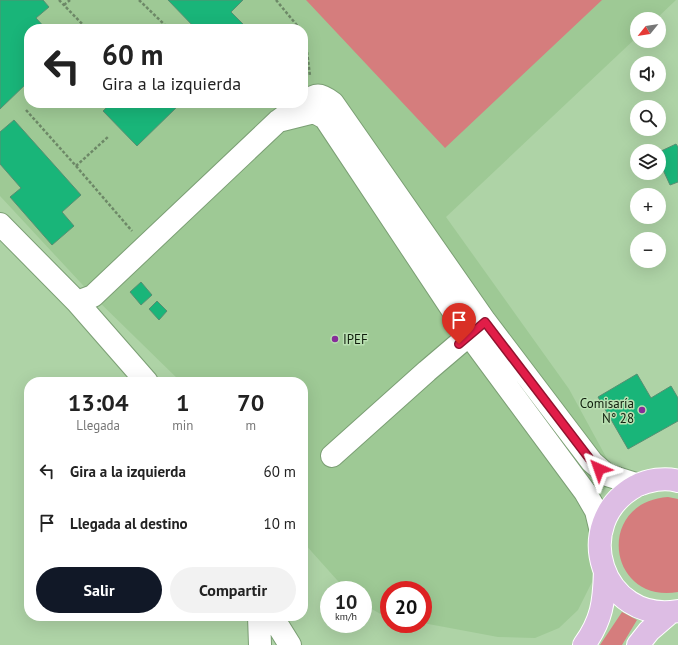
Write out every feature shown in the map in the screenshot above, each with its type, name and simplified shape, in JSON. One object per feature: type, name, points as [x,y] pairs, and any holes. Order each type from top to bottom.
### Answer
[{"type":"main road","points":[[674,612],[657,612],[644,609],[631,603],[621,595],[605,572],[599,546],[604,520],[614,504],[628,491],[639,484],[650,481],[669,480],[678,465]]},
{"type":"main road","points":[[584,645],[600,618],[604,597],[605,572]]},
{"type":"main road","points":[[638,645],[649,631],[674,612]]},
{"type":"lane","points":[[308,100],[324,96],[333,102],[477,328],[585,492],[596,511],[601,532]]},
{"type":"lane","points":[[77,302],[93,296],[278,121],[295,108]]},
{"type":"lane","points":[[278,121],[314,112],[325,118],[477,328],[592,462],[607,475],[639,484]]},
{"type":"lane","points":[[0,224],[77,302],[143,377]]},
{"type":"lane","points":[[332,456],[415,381],[477,328]]},
{"type":"lane","points":[[259,621],[260,645]]},
{"type":"lane","points":[[275,621],[290,645]]},
{"type":"path","points":[[59,0],[82,24]]},
{"type":"path","points":[[64,5],[70,0]]},
{"type":"path","points":[[139,0],[164,24]]},
{"type":"path","points":[[276,0],[296,24]]},
{"type":"path","points":[[26,110],[145,247]]},
{"type":"path","points":[[76,166],[109,136]]},
{"type":"shaded area","name":"IPEF","points":[[0,0],[676,0],[663,12],[630,12],[630,44],[446,217],[569,389],[618,479],[595,496],[592,582],[578,610],[559,628],[535,638],[498,637],[432,625],[432,581],[380,581],[380,614],[372,609],[372,581],[338,581],[308,548],[308,377],[176,377],[93,296],[0,196]]},
{"type":"shaded area","points":[[306,0],[602,0],[445,148]]},
{"type":"shaded area","points":[[668,497],[678,499],[678,592],[654,592],[636,583],[624,569],[619,551],[620,532],[629,516],[645,503]]},
{"type":"shaded area","points":[[622,612],[637,620],[622,645],[600,645]]},
{"type":"building","points":[[0,0],[43,0],[49,7],[36,18],[41,24],[24,24],[24,86],[0,109]]},
{"type":"building","points":[[168,0],[243,0],[231,12],[243,24],[191,24]]},
{"type":"building","points":[[106,108],[176,108],[137,146],[103,111]]},
{"type":"building","points":[[14,120],[81,195],[62,212],[74,226],[52,245],[10,197],[21,188],[0,164],[0,132]]},
{"type":"building","points":[[676,144],[678,147],[678,182],[670,185],[666,176],[666,149]]},
{"type":"building","points":[[141,282],[152,295],[141,305],[130,292]]},
{"type":"building","points":[[157,301],[167,311],[159,320],[149,309]]},
{"type":"building","name":"Comisaría N° 28","points":[[637,374],[651,398],[671,386],[678,398],[678,421],[628,449],[598,397]]},
{"type":"place","name":"IPEF","points":[[335,339]]},
{"type":"place","name":"Comisaría N° 28","points":[[642,410]]},
{"type":"route","points":[[459,344],[485,322],[592,462],[599,469]]}]
